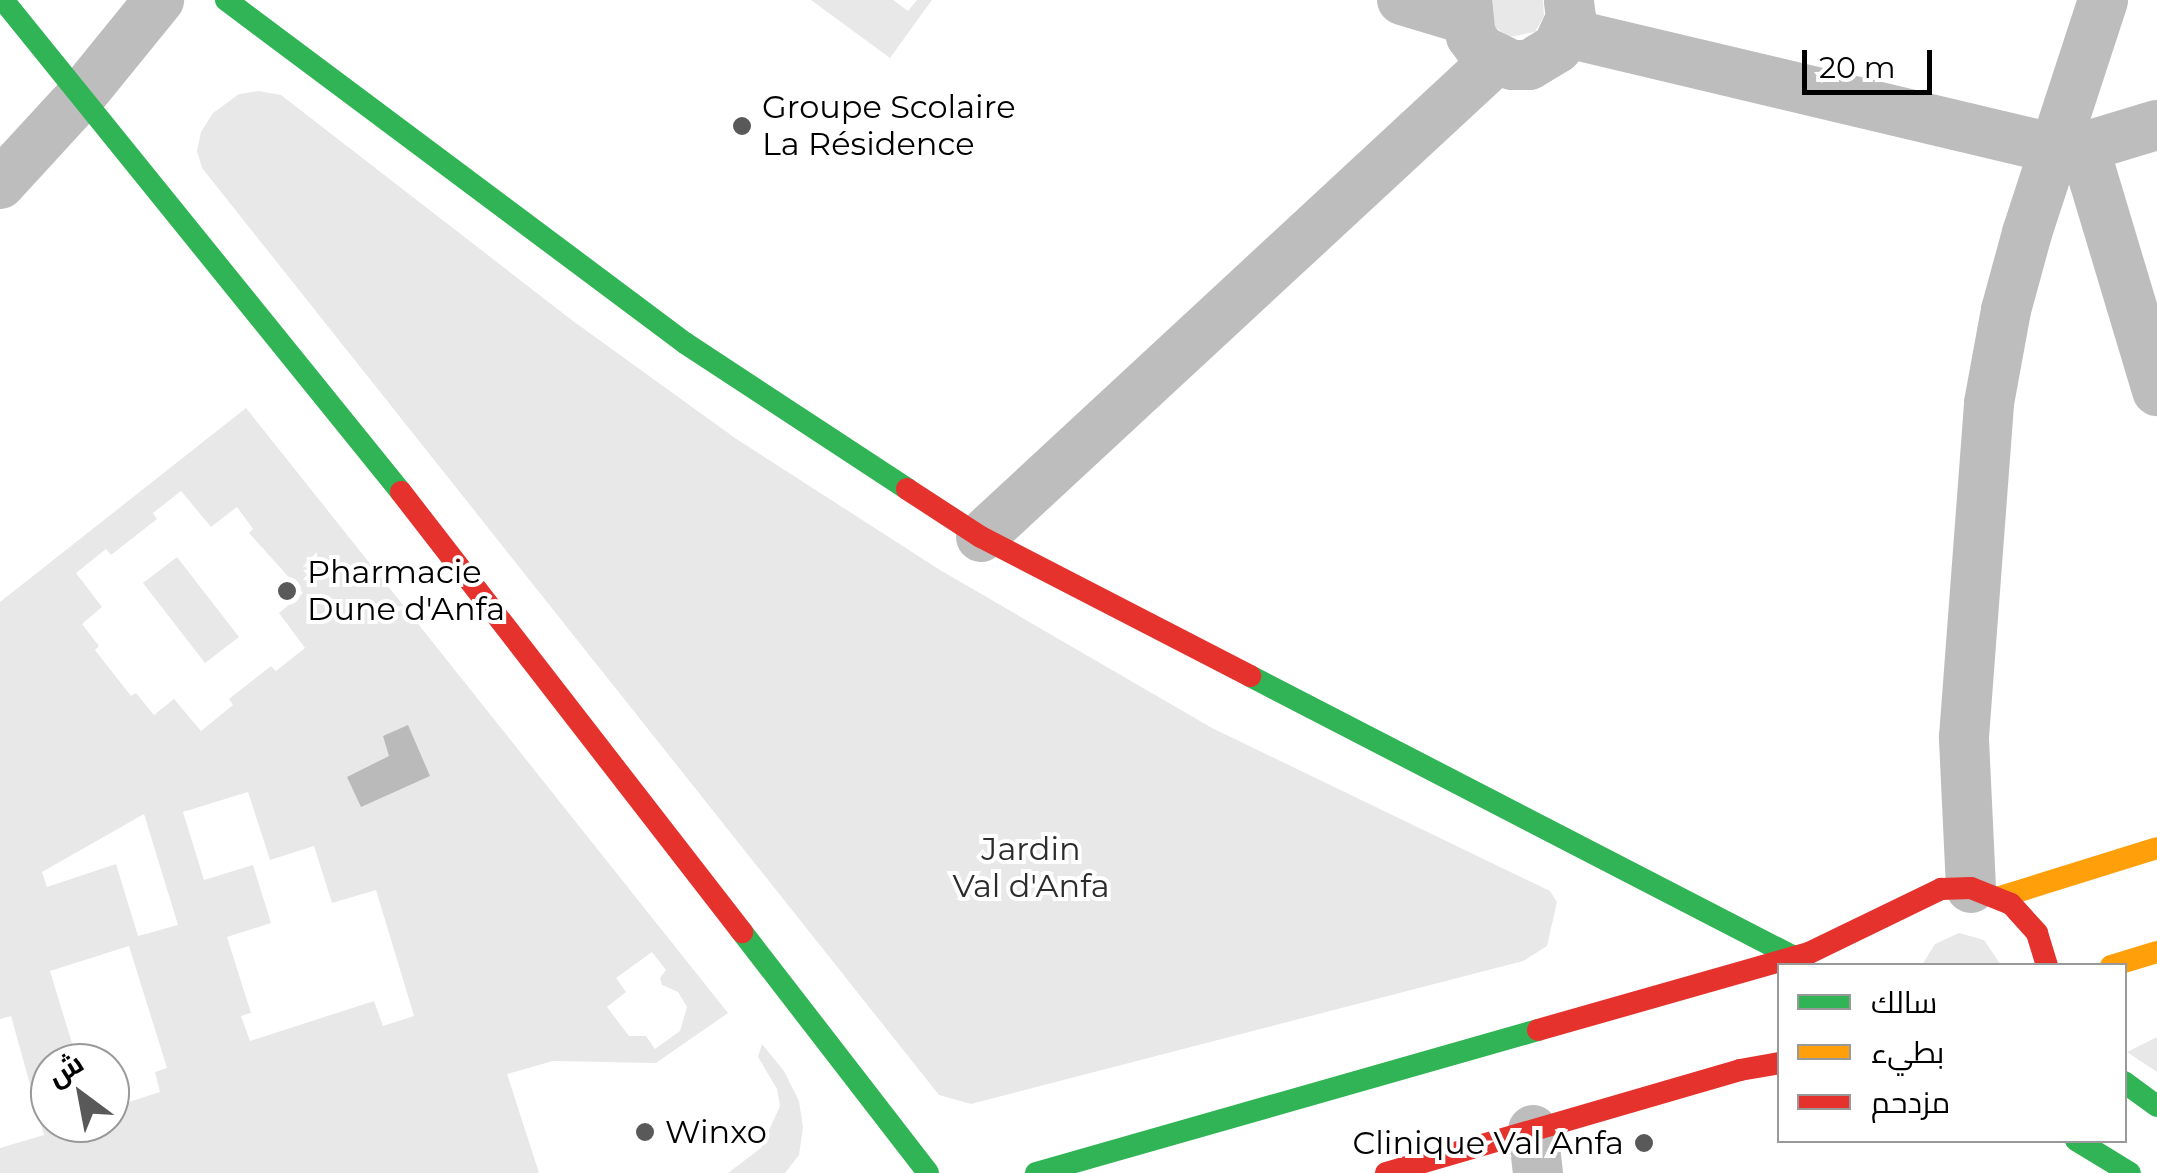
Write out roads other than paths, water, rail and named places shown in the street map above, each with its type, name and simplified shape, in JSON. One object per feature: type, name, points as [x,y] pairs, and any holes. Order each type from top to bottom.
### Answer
[{"type":"main road","points":[[3,0],[430,528],[928,1173]]},
{"type":"main road","points":[[226,0],[685,343],[980,536],[1794,958]]},
{"type":"main road","points":[[1036,1173],[1794,958],[1836,943],[1927,892],[1985,893],[2157,848]]},
{"type":"main road","points":[[1985,893],[2021,912],[2037,933],[2046,963]]},
{"type":"main road","points":[[1876,944],[1902,908]]},
{"type":"main road","points":[[2121,963],[2157,952]]},
{"type":"main road","points":[[1386,1173],[1535,1152],[1740,1070],[1777,1064]]},
{"type":"main road","points":[[2127,1084],[2157,1106]]},
{"type":"main road","points":[[2081,1143],[2130,1173]]},
{"type":"street","points":[[0,184],[81,96],[159,0]]},
{"type":"street","points":[[1402,0],[1466,9],[1481,50],[1496,60],[1529,64],[1557,48],[1568,17],[2070,148],[2157,125]]},
{"type":"street","points":[[1985,893],[1964,738],[1989,403],[2006,310],[2070,148],[2103,0]]},
{"type":"street","points":[[980,536],[1496,60]]},
{"type":"street","points":[[2070,148],[2157,390]]},
{"type":"place","name":"Groupe Scolaire La Résidence","points":[[742,126]]},
{"type":"place","name":"Pharmacie Dune d'Anfa","points":[[287,591]]},
{"type":"place","name":"Winxo","points":[[645,1132]]},
{"type":"place","name":"Clinique Val Anfa","points":[[1644,1143]]},
{"type":"park label","name":"Jardin Val d'Anfa","points":[[1031,868]]}]
